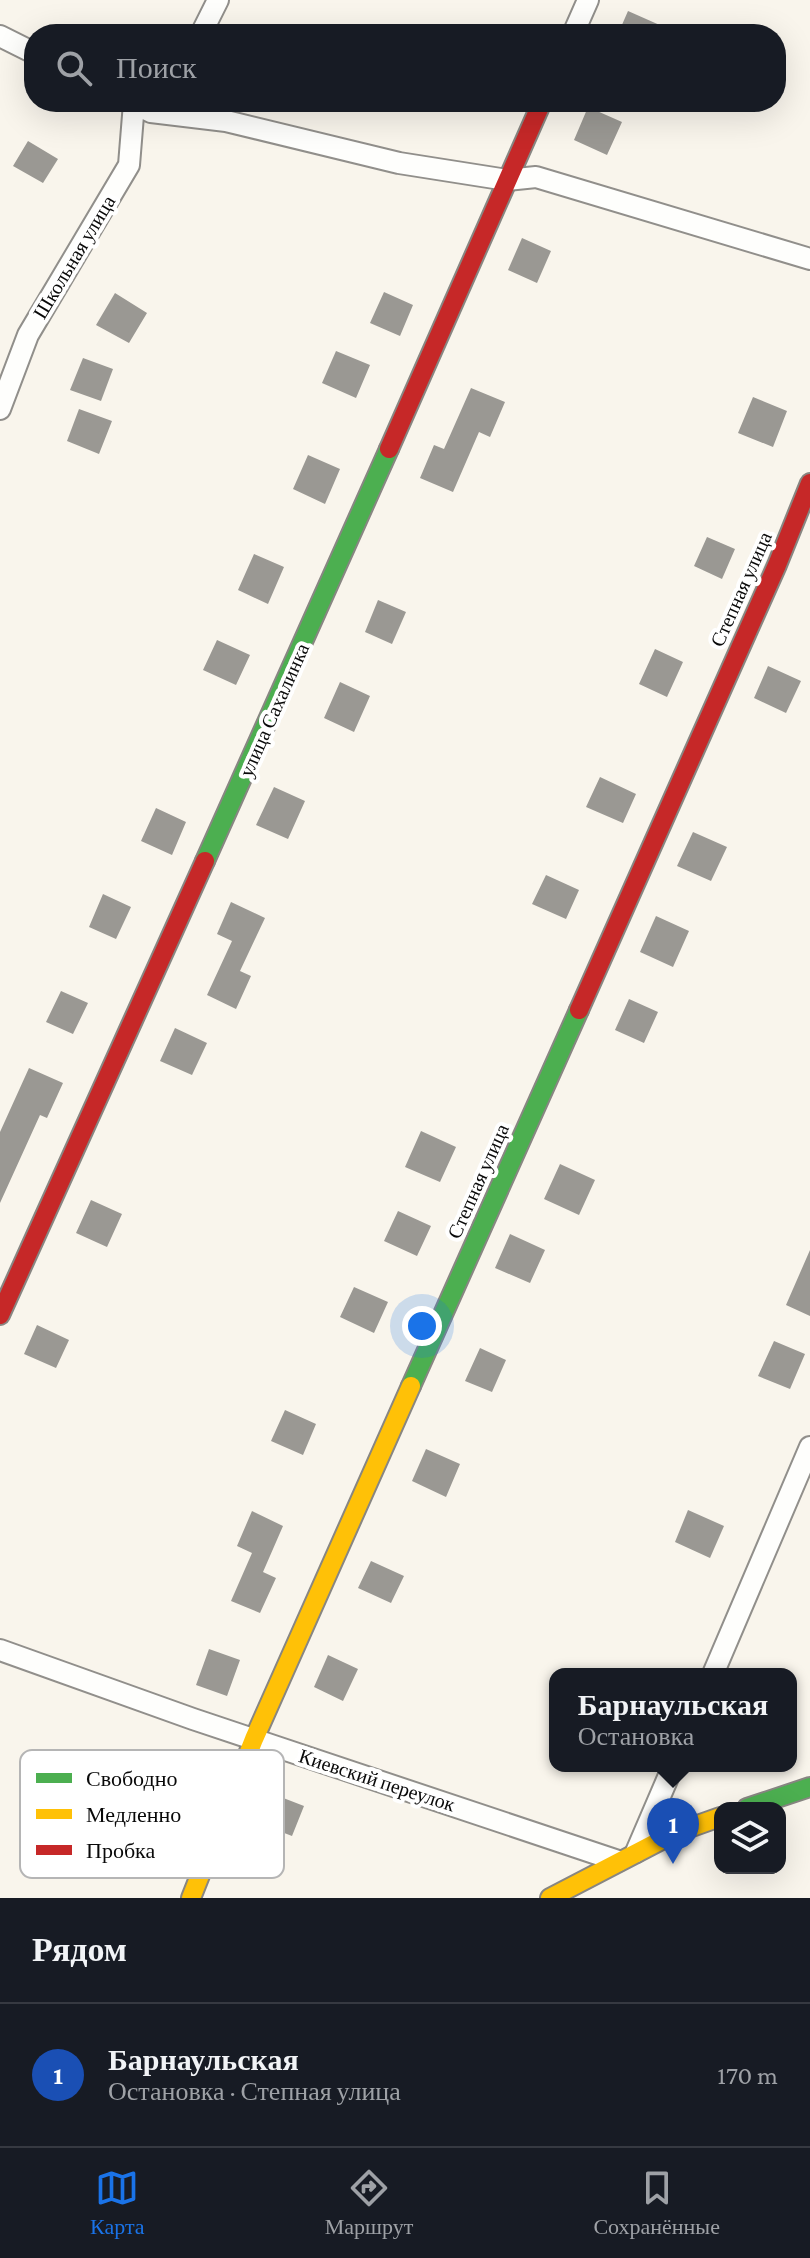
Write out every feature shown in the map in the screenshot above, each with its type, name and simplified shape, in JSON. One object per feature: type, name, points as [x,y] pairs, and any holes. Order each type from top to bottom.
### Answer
[{"type":"street","points":[[206,24],[218,0]]},
{"type":"street","points":[[577,24],[588,0]]},
{"type":"street","points":[[0,36],[24,48]]},
{"type":"street","name":"Школьная улица","points":[[0,409],[28,335],[129,165],[144,112]]},
{"type":"street","points":[[181,112],[399,163],[507,180],[536,177],[810,259]]},
{"type":"street","name":"улица Сахалинка","points":[[0,1315],[308,633],[538,112]]},
{"type":"street","name":"Степная улица","points":[[250,1750],[777,565],[810,483]]},
{"type":"street","points":[[716,1668],[810,1447]]},
{"type":"street","name":"Киевский переулок","points":[[0,1650],[254,1739],[627,1856]]},
{"type":"street","points":[[627,1856],[670,1772]]},
{"type":"street","points":[[765,1802],[810,1787]]},
{"type":"street","points":[[550,1898],[627,1856],[675,1833],[714,1819]]},
{"type":"street","name":"Степная улица","points":[[191,1898],[199,1878]]},
{"type":"building","points":[[628,11],[657,24],[622,24]]},
{"type":"building","points":[[586,112],[599,112],[622,122],[607,155],[574,140]]},
{"type":"building","points":[[28,141],[58,159],[43,183],[13,166]]},
{"type":"building","points":[[522,238],[551,251],[537,283],[508,270]]},
{"type":"building","points":[[384,292],[413,305],[400,336],[370,323]]},
{"type":"building","points":[[115,293],[147,313],[129,343],[96,325]]},
{"type":"building","points":[[336,351],[370,365],[356,398],[322,383]]},
{"type":"building","points":[[83,358],[113,369],[101,401],[70,390]]},
{"type":"building","points":[[471,388],[505,402],[490,437],[479,432],[453,492],[420,478],[434,445],[444,449]]},
{"type":"building","points":[[753,397],[787,411],[773,447],[738,433]]},
{"type":"building","points":[[79,409],[112,421],[99,454],[67,441]]},
{"type":"building","points":[[308,455],[340,469],[325,504],[293,489]]},
{"type":"building","points":[[707,537],[735,549],[722,579],[694,566]]},
{"type":"building","points":[[254,554],[284,567],[268,604],[238,590]]},
{"type":"building","points":[[378,600],[406,612],[392,644],[365,632]]},
{"type":"building","points":[[217,640],[250,655],[236,685],[203,670]]},
{"type":"building","points":[[655,649],[683,662],[667,697],[639,684]]},
{"type":"building","points":[[768,666],[801,681],[786,713],[754,698]]},
{"type":"building","points":[[340,682],[370,696],[354,732],[324,718]]},
{"type":"building","points":[[600,777],[636,794],[623,823],[586,807]]},
{"type":"building","points":[[274,787],[305,801],[288,839],[256,825]]},
{"type":"building","points":[[156,808],[186,822],[172,855],[141,841]]},
{"type":"building","points":[[693,832],[727,847],[711,881],[677,866]]},
{"type":"building","points":[[546,875],[579,890],[566,919],[532,904]]},
{"type":"building","points":[[103,894],[131,907],[116,939],[89,927]]},
{"type":"building","points":[[231,902],[265,918],[240,971],[251,976],[236,1009],[207,995],[232,941],[217,934]]},
{"type":"building","points":[[656,916],[689,931],[673,967],[640,952]]},
{"type":"building","points":[[61,991],[88,1003],[73,1034],[46,1022]]},
{"type":"building","points":[[629,999],[658,1012],[644,1043],[615,1030]]},
{"type":"building","points":[[175,1028],[207,1043],[192,1075],[160,1061]]},
{"type":"building","points":[[29,1068],[63,1083],[47,1118],[40,1115],[0,1203],[0,1132]]},
{"type":"building","points":[[421,1131],[456,1147],[440,1182],[405,1167]]},
{"type":"building","points":[[560,1164],[595,1180],[579,1215],[544,1199]]},
{"type":"building","points":[[91,1200],[122,1214],[107,1247],[76,1233]]},
{"type":"building","points":[[398,1211],[431,1226],[417,1256],[384,1241]]},
{"type":"building","points":[[510,1234],[545,1250],[530,1283],[495,1268]]},
{"type":"building","points":[[810,1250],[810,1316],[786,1305]]},
{"type":"building","points":[[354,1287],[388,1302],[374,1333],[340,1317]]},
{"type":"building","points":[[37,1325],[69,1340],[56,1368],[24,1354]]},
{"type":"building","points":[[774,1341],[805,1354],[790,1389],[758,1376]]},
{"type":"building","points":[[480,1348],[506,1360],[492,1392],[465,1381]]},
{"type":"building","points":[[285,1410],[316,1424],[303,1455],[271,1441]]},
{"type":"building","points":[[426,1449],[460,1464],[446,1497],[412,1481]]},
{"type":"building","points":[[688,1510],[724,1526],[710,1558],[675,1542]]},
{"type":"building","points":[[252,1511],[283,1526],[263,1572],[276,1578],[260,1613],[231,1601],[252,1553],[237,1546]]},
{"type":"building","points":[[371,1561],[404,1576],[391,1603],[358,1588]]},
{"type":"building","points":[[209,1649],[240,1660],[227,1696],[196,1685]]},
{"type":"building","points":[[328,1655],[358,1669],[343,1701],[314,1687]]},
{"type":"building","points":[[284,1798],[304,1806],[292,1836],[284,1833]]},
{"type":"traffic: fast","points":[[205,861],[389,449]]},
{"type":"traffic: fast","points":[[411,1386],[579,1010]]},
{"type":"traffic: fast","points":[[765,1802],[810,1787]]},
{"type":"traffic: slow","points":[[250,1750],[411,1386]]},
{"type":"traffic: slow","points":[[550,1898],[675,1833],[714,1819]]},
{"type":"traffic: slow","points":[[191,1898],[199,1878]]},
{"type":"traffic: jam","points":[[389,449],[538,112]]},
{"type":"traffic: jam","points":[[579,1010],[777,565],[810,483]]},
{"type":"traffic: jam","points":[[0,1315],[205,861]]},
{"type":"place","name":"Барнаульская","points":[[673,1864]]}]
